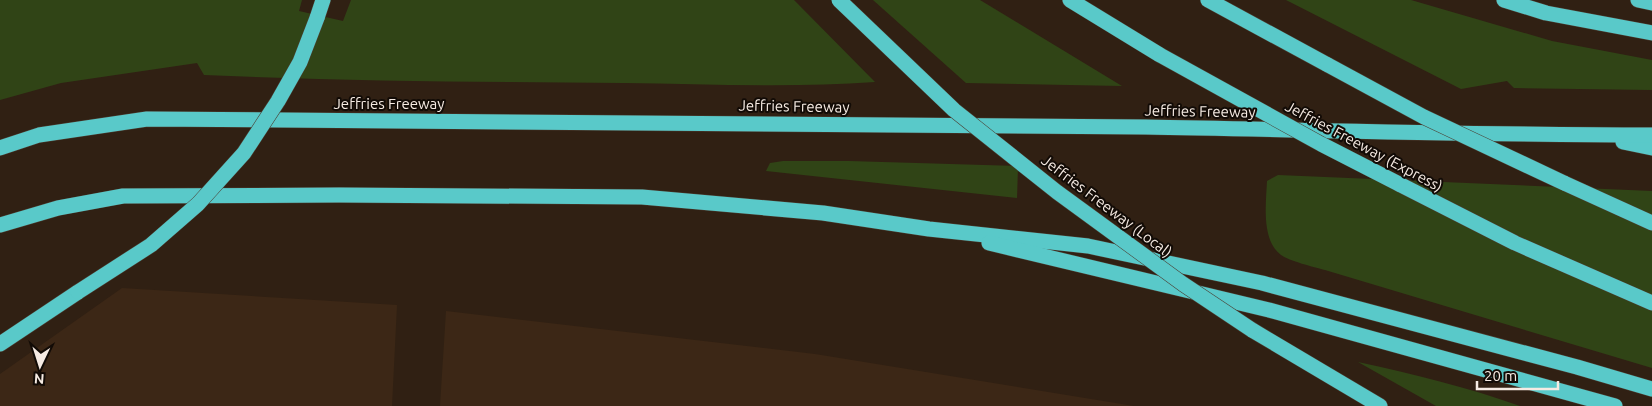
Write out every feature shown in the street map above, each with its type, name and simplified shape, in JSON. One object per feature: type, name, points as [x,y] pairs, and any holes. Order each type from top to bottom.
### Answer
[{"type":"highway","points":[[0,344],[152,245],[198,204],[244,153],[278,100],[300,62],[323,0]]},
{"type":"highway","name":"Jeffries Freeway (Local)","points":[[839,0],[954,110],[1049,186],[1169,274],[1252,330],[1380,406]]},
{"type":"highway","name":"Jeffries Freeway (Express)","points":[[1070,0],[1160,55],[1321,144],[1515,243],[1652,303]]},
{"type":"highway","points":[[1208,0],[1424,117],[1652,222]]},
{"type":"highway","points":[[1504,0],[1546,13],[1652,33]]},
{"type":"highway","points":[[1638,0],[1652,3]]},
{"type":"highway","name":"Jeffries Freeway","points":[[0,148],[40,135],[146,118],[1098,127],[1592,135]]},
{"type":"highway","points":[[1592,135],[1652,135]]},
{"type":"highway","points":[[1592,135],[1652,148]]},
{"type":"highway","points":[[0,225],[58,208],[123,196],[642,197],[823,212],[929,229],[1088,246],[1262,283],[1652,389]]},
{"type":"highway","points":[[929,229],[1268,310],[1615,406]]},
{"type":"shaded area","points":[[122,288],[397,305],[392,406],[0,406],[0,374]]},
{"type":"shaded area","points":[[446,311],[815,354],[1134,406],[440,406]]},
{"type":"green space","points":[[0,0],[302,0],[299,11],[343,21],[351,0],[794,0],[875,82],[750,85],[309,79],[204,75],[197,63],[61,83],[0,100]]},
{"type":"green space","points":[[873,0],[980,0],[1122,86],[966,83]]},
{"type":"green space","points":[[1286,0],[1411,0],[1552,41],[1652,60],[1652,90],[1514,88],[1507,81],[1461,89]]},
{"type":"green space","points":[[783,161],[1018,166],[1017,198],[766,171],[770,163]]},
{"type":"green space","points":[[1278,175],[1652,191],[1652,368],[1302,264],[1281,255],[1270,240],[1266,221],[1267,181]]},
{"type":"green space","points":[[1358,362],[1440,381],[1520,406],[1436,406]]}]
